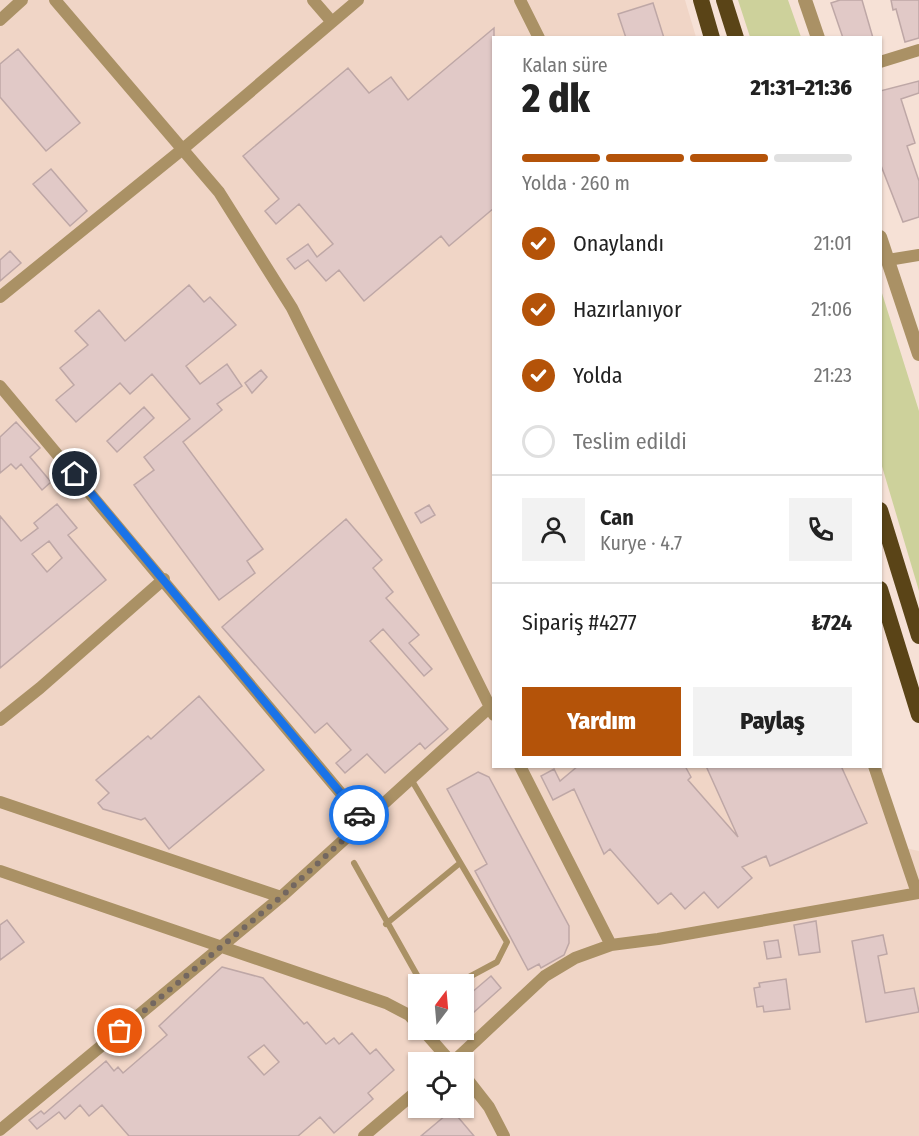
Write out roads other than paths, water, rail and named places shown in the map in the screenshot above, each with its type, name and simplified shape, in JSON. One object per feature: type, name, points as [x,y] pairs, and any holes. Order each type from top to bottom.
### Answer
[{"type":"highway","points":[[701,0],[711,36]]},
{"type":"highway","points":[[724,0],[735,36]]},
{"type":"highway","points":[[882,516],[919,636]]},
{"type":"highway","points":[[882,596],[919,716]]},
{"type":"street","points":[[0,20],[22,0]]},
{"type":"street","points":[[0,1130],[281,897],[411,779],[492,711],[292,308],[219,192],[184,148],[55,0]]},
{"type":"street","points":[[313,0],[332,22]]},
{"type":"street","points":[[0,297],[184,148],[358,0]]},
{"type":"street","points":[[520,0],[538,36]]},
{"type":"street","points":[[805,0],[817,36]]},
{"type":"street","points":[[882,61],[919,51]]},
{"type":"street","points":[[882,243],[919,354]]},
{"type":"street","points":[[888,260],[919,255]]},
{"type":"street","points":[[0,386],[164,579],[364,821]]},
{"type":"street","points":[[0,720],[40,688],[164,579]]},
{"type":"street","points":[[521,768],[611,945]]},
{"type":"street","points":[[463,1052],[545,976],[575,958],[611,945],[658,939],[918,893],[875,768]]},
{"type":"street","points":[[0,802],[281,897]]},
{"type":"street","points":[[0,871],[386,1003],[408,1014]]},
{"type":"street","points":[[432,1040],[443,1052]]},
{"type":"street","points":[[474,1088],[489,1107],[504,1136]]},
{"type":"street","points":[[364,1136],[408,1099]]},
{"type":"lane","points":[[411,779],[507,942],[497,962],[474,974]]},
{"type":"lane","points":[[354,863],[386,924],[416,974]]},
{"type":"lane","points":[[386,924],[460,863]]}]
